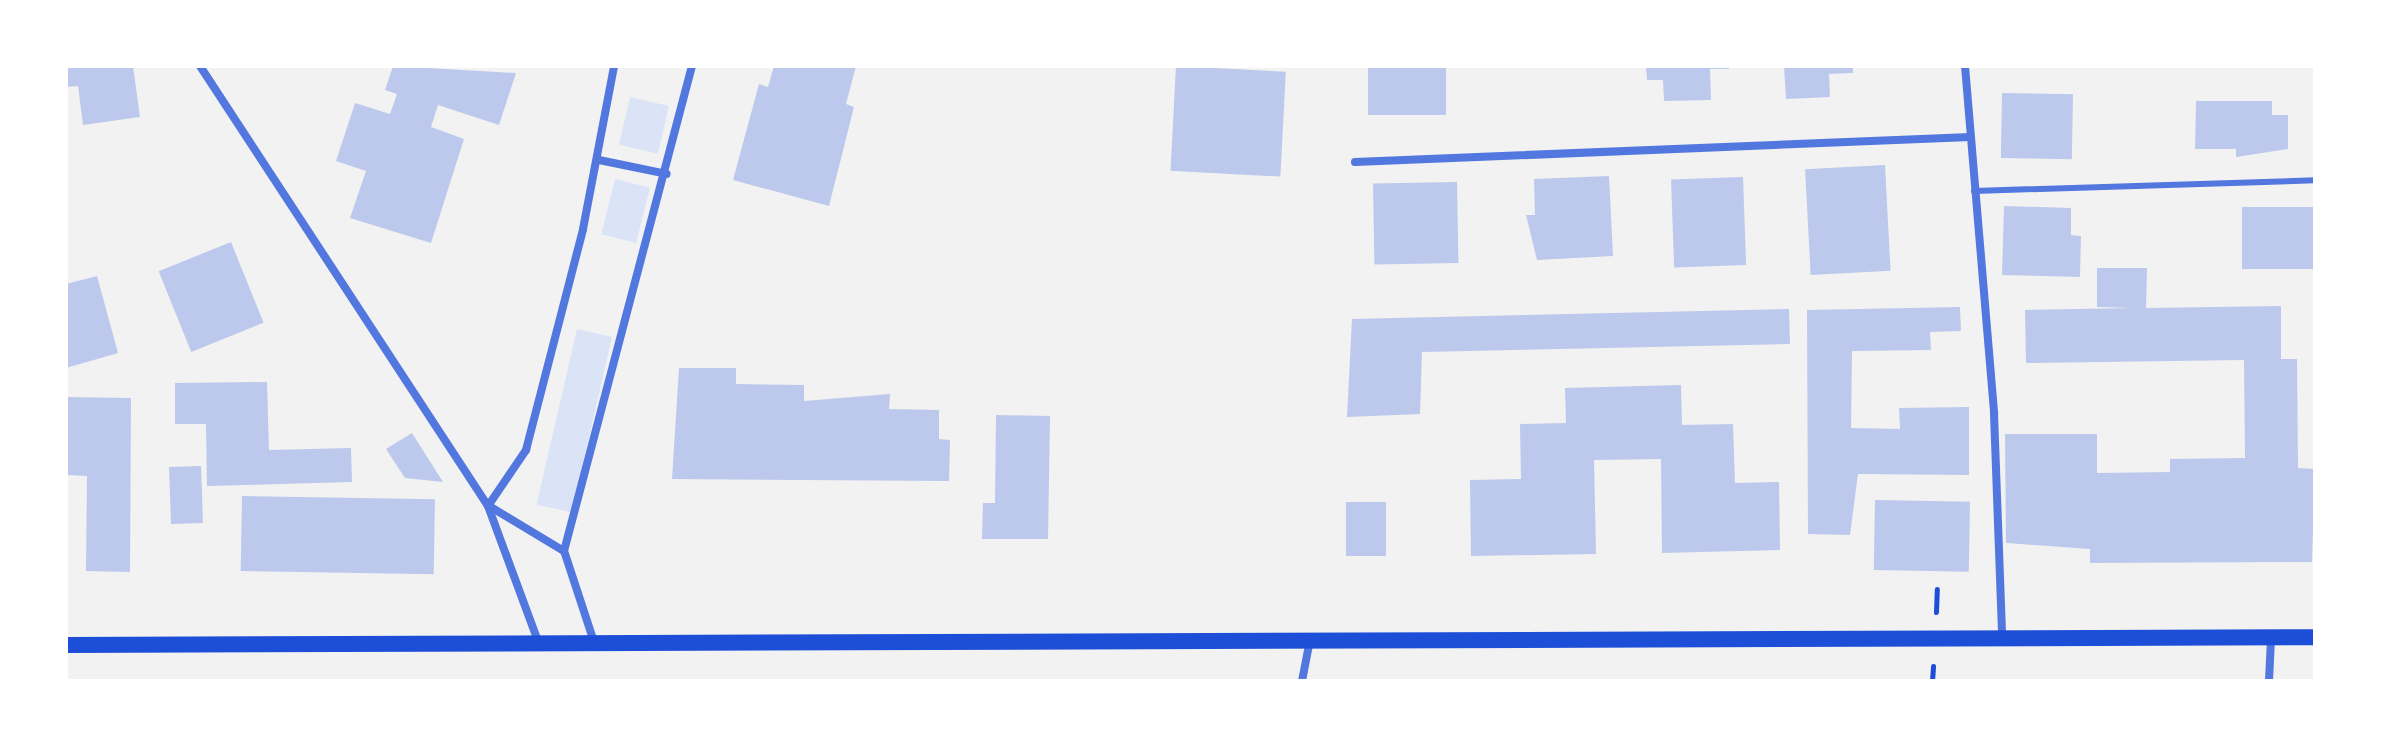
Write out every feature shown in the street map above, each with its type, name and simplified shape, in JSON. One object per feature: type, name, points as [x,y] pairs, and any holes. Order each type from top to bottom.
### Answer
[{"type":"main road","points":[[66,645],[2002,635],[2315,637]]},
{"type":"street","points":[[200,66],[488,506],[538,641]]},
{"type":"street","points":[[488,506],[526,450],[599,160],[614,66]]},
{"type":"street","points":[[594,642],[564,551],[667,174],[692,66]]},
{"type":"street","points":[[1965,66],[1994,414],[2002,635]]},
{"type":"street","points":[[1355,162],[1970,137]]},
{"type":"street","points":[[599,160],[667,174]]},
{"type":"street","points":[[488,506],[564,551]]},
{"type":"street","points":[[2269,681],[2271,637]]},
{"type":"street","points":[[1302,681],[1310,640]]},
{"type":"lane","points":[[1974,191],[2315,180]]},
{"type":"shaded area","points":[[630,97],[669,106],[658,154],[619,145]]},
{"type":"shaded area","points":[[615,179],[650,188],[636,243],[601,234]]},
{"type":"shaded area","points":[[577,329],[612,337],[572,512],[537,504]]},
{"type":"building","points":[[66,66],[133,66],[140,117],[83,125],[78,86],[66,87]]},
{"type":"building","points":[[393,66],[516,73],[499,125],[438,105],[431,127],[464,139],[431,243],[350,218],[366,171],[336,161],[355,103],[390,114],[397,94],[385,90]]},
{"type":"building","points":[[774,66],[856,66],[846,104],[854,107],[829,206],[733,180],[759,84],[768,87]]},
{"type":"building","points":[[1176,66],[1286,72],[1280,177],[1171,171]]},
{"type":"building","points":[[1368,66],[1446,66],[1446,115],[1368,115]]},
{"type":"building","points":[[1646,66],[1729,66],[1729,69],[1710,69],[1711,100],[1664,101],[1663,80],[1647,80]]},
{"type":"building","points":[[1784,66],[1853,66],[1853,73],[1829,74],[1830,97],[1786,99]]},
{"type":"building","points":[[2002,93],[2073,94],[2072,159],[2001,158]]},
{"type":"building","points":[[2196,101],[2272,101],[2272,115],[2288,115],[2288,149],[2236,157],[2236,149],[2195,149]]},
{"type":"building","points":[[1885,165],[1891,271],[1811,275],[1805,169]]},
{"type":"building","points":[[1609,176],[1613,256],[1537,260],[1526,215],[1535,215],[1534,179]]},
{"type":"building","points":[[1743,177],[1746,265],[1674,267],[1671,180]]},
{"type":"building","points":[[1457,182],[1458,263],[1374,264],[1373,183]]},
{"type":"building","points":[[2004,206],[2071,208],[2071,235],[2081,236],[2080,277],[2002,275]]},
{"type":"building","points":[[2242,207],[2315,207],[2315,269],[2242,269]]},
{"type":"building","points":[[231,242],[264,323],[191,352],[159,271]]},
{"type":"building","points":[[2097,268],[2147,268],[2146,308],[2281,306],[2281,359],[2297,359],[2298,468],[2315,469],[2312,562],[2090,563],[2090,549],[2006,543],[2005,434],[2097,434],[2097,473],[2170,472],[2170,459],[2245,458],[2244,360],[2026,363],[2025,310],[2134,308],[2097,307]]},
{"type":"building","points":[[97,276],[118,353],[66,368],[66,284]]},
{"type":"building","points":[[1960,307],[1961,331],[1930,332],[1931,350],[1852,351],[1851,428],[1900,429],[1899,408],[1969,407],[1969,475],[1858,474],[1850,535],[1808,534],[1807,310]]},
{"type":"building","points":[[1789,309],[1790,344],[1422,352],[1420,414],[1347,417],[1352,319]]},
{"type":"building","points":[[679,368],[736,368],[736,384],[804,385],[804,401],[890,394],[889,409],[939,410],[939,439],[950,440],[949,481],[672,479]]},
{"type":"building","points":[[267,382],[269,450],[351,448],[352,482],[207,486],[206,424],[175,424],[175,383]]},
{"type":"building","points":[[1681,385],[1682,425],[1733,424],[1735,483],[1779,482],[1780,550],[1662,553],[1661,459],[1594,460],[1596,554],[1471,556],[1470,480],[1521,479],[1520,424],[1566,423],[1565,388]]},
{"type":"building","points":[[66,397],[131,398],[130,572],[86,571],[87,476],[66,475]]},
{"type":"building","points":[[996,415],[1050,416],[1048,539],[982,539],[983,503],[995,503]]},
{"type":"building","points":[[412,433],[443,482],[405,478],[386,449]]},
{"type":"building","points":[[201,466],[203,523],[171,524],[169,467]]},
{"type":"building","points":[[242,496],[435,499],[434,574],[241,571]]},
{"type":"building","points":[[1875,500],[1970,502],[1969,572],[1874,570]]},
{"type":"building","points":[[1346,502],[1386,502],[1386,556],[1346,556]]}]
